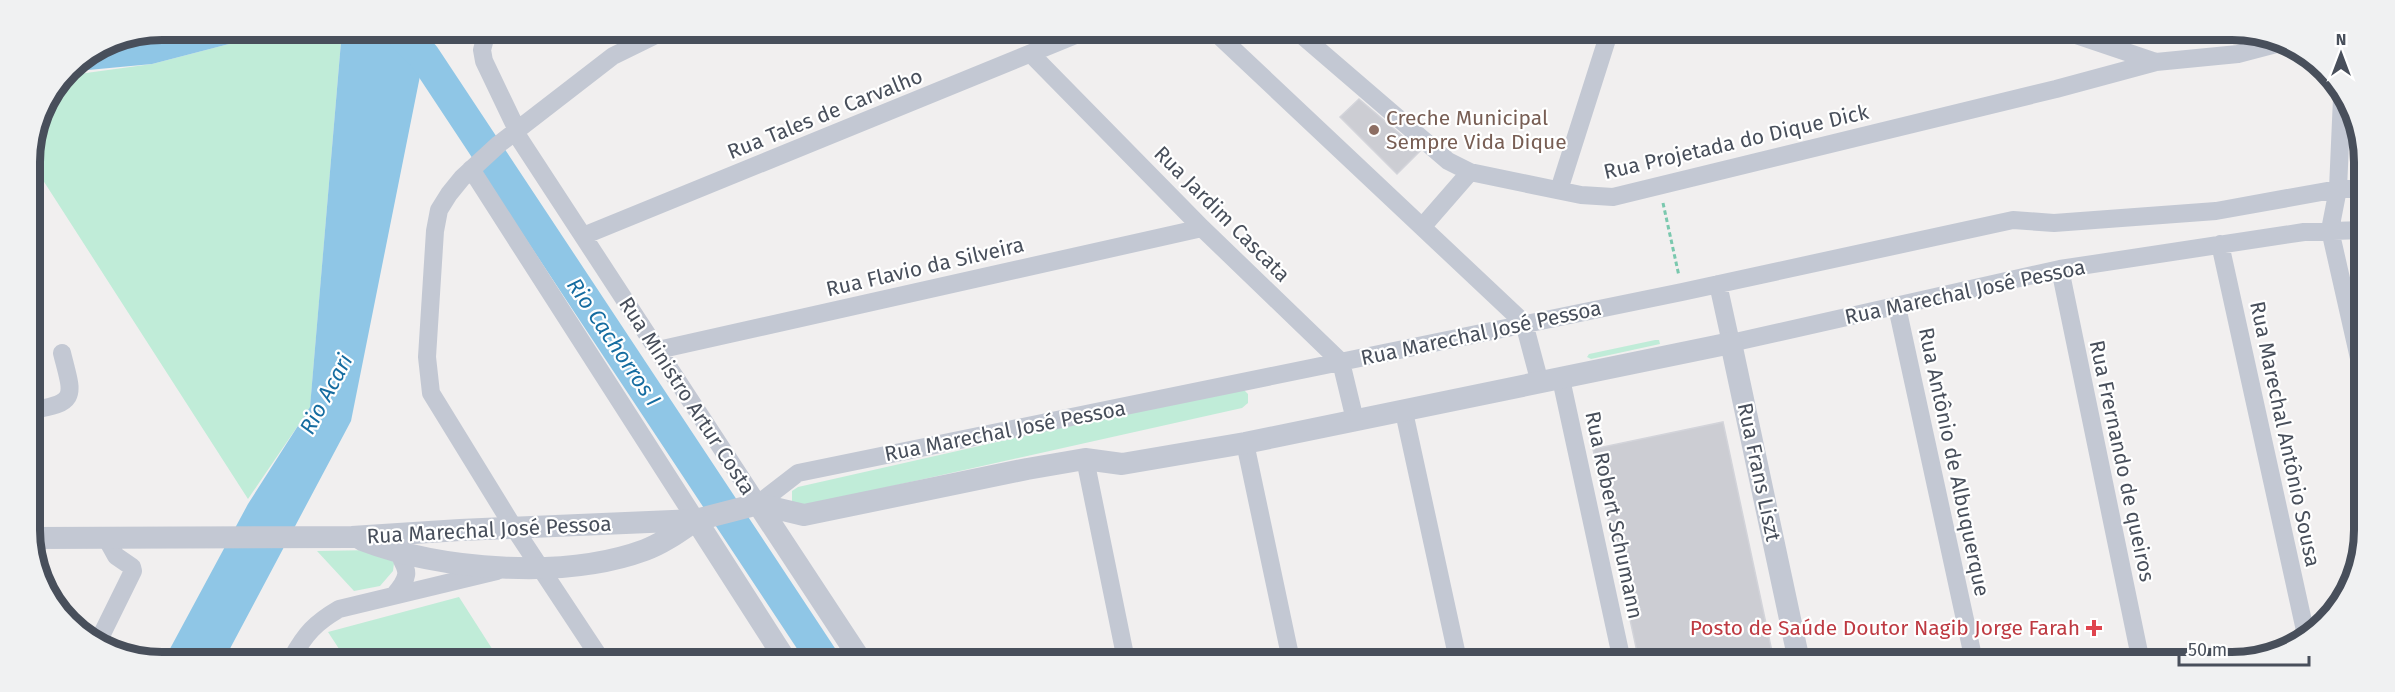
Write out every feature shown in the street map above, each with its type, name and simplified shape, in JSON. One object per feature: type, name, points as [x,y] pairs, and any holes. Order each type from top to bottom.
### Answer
[{"type":"street","name":"Rua Ministro Artur Costa","points":[[485,40],[482,50],[484,61],[516,131],[658,350],[751,506],[855,652]]},
{"type":"street","points":[[596,652],[514,528],[436,405],[431,393],[428,377],[428,337],[435,231],[439,210],[449,194],[475,165],[613,56],[646,40]]},
{"type":"street","name":"Rua Tales de Carvalho","points":[[583,236],[1064,40]]},
{"type":"street","points":[[1224,40],[1524,323]]},
{"type":"street","name":"Rua Projetada do Dique Dick","points":[[1307,40],[1448,161],[1470,172],[1581,195],[1612,197],[2056,89],[2156,62]]},
{"type":"street","points":[[1559,190],[1607,40]]},
{"type":"street","points":[[2091,40],[2156,62],[2238,54],[2267,46]]},
{"type":"street","name":"Rua Jardim Cascata","points":[[1031,54],[1202,228],[1341,362]]},
{"type":"street","points":[[2342,109],[2338,189],[2330,230],[2354,336]]},
{"type":"street","points":[[475,165],[705,518],[781,652]]},
{"type":"street","points":[[1423,226],[1470,172]]},
{"type":"street","name":"Rua Marechal José Pessoa","points":[[401,543],[514,528],[705,518],[751,506],[798,473],[1682,292],[2013,220],[2054,223],[2216,211],[2338,189],[2354,189]]},
{"type":"street","name":"Rua Flavio da Silveira","points":[[658,350],[1202,228]]},
{"type":"street","name":"Rua Marechal José Pessoa","points":[[751,506],[804,515],[1084,459],[1122,464],[1245,443],[1731,343],[2060,269],[2220,243],[2330,230],[2354,230]]},
{"type":"street","name":"Rua Marechal Antônio Sousa","points":[[2220,243],[2304,628]]},
{"type":"street","name":"Rua Frernando de queiros","points":[[2060,269],[2139,651]]},
{"type":"street","name":"Rua Frans Liszt","points":[[1718,284],[1797,651]]},
{"type":"street","name":"Rua Antônio de Albuquerque","points":[[1897,307],[1972,651]]},
{"type":"street","name":"Rua Robert Schumann","points":[[1524,323],[1550,381],[1620,651]]},
{"type":"street","points":[[40,409],[53,407],[64,402],[69,396],[70,387],[62,353]]},
{"type":"street","points":[[1341,362],[1355,420]]},
{"type":"street","points":[[1404,412],[1456,651]]},
{"type":"street","points":[[1245,443],[1289,651]]},
{"type":"street","points":[[1084,459],[1124,652]]},
{"type":"street","name":"Rua Marechal José Pessoa","points":[[41,538],[352,537],[401,543],[507,568],[540,568],[608,560],[647,550],[705,518]]},
{"type":"street","points":[[102,635],[133,571],[132,567],[116,556],[106,538]]},
{"type":"street","points":[[395,594],[406,575],[401,543]]},
{"type":"street","points":[[556,593],[567,565]]},
{"type":"street","points":[[294,652],[304,635],[321,620],[339,609],[507,568]]},
{"type":"path","points":[[1660,187],[1682,292]]},
{"type":"green space","points":[[244,40],[341,40],[310,408],[248,499],[41,177],[41,155],[45,131],[53,109],[71,82],[79,74],[152,64]]},
{"type":"green space","points":[[1659,340],[1660,344],[1591,359],[1587,357],[1589,354]]},
{"type":"green space","points":[[1236,388],[1243,389],[1248,394],[1248,403],[1242,408],[803,506],[792,502],[792,491],[798,487]]},
{"type":"green space","points":[[375,550],[387,554],[394,563],[393,571],[380,586],[354,591],[317,551]]},
{"type":"green space","points":[[459,597],[494,652],[341,652],[328,632]]},
{"type":"water","points":[[163,40],[244,40],[152,64],[83,71],[109,53],[131,45]]},
{"type":"water","name":"Rio Acari","points":[[341,40],[427,40],[351,421],[228,652],[168,652],[248,504],[310,407]]},
{"type":"building","points":[[1359,99],[1420,151],[1397,174],[1340,117]]},
{"type":"building","points":[[1723,422],[1772,651],[1637,651],[1593,449]]},
{"type":"waterway","name":"Rio Cachorros I","points":[[408,40],[424,56],[818,652]]},
{"type":"place","name":"Creche Municipal Sempre Vida Dique","points":[[1374,130]]},
{"type":"place","name":"Posto de Saúde Doutor Nagib Jorge Farah","points":[[2094,628]]}]
